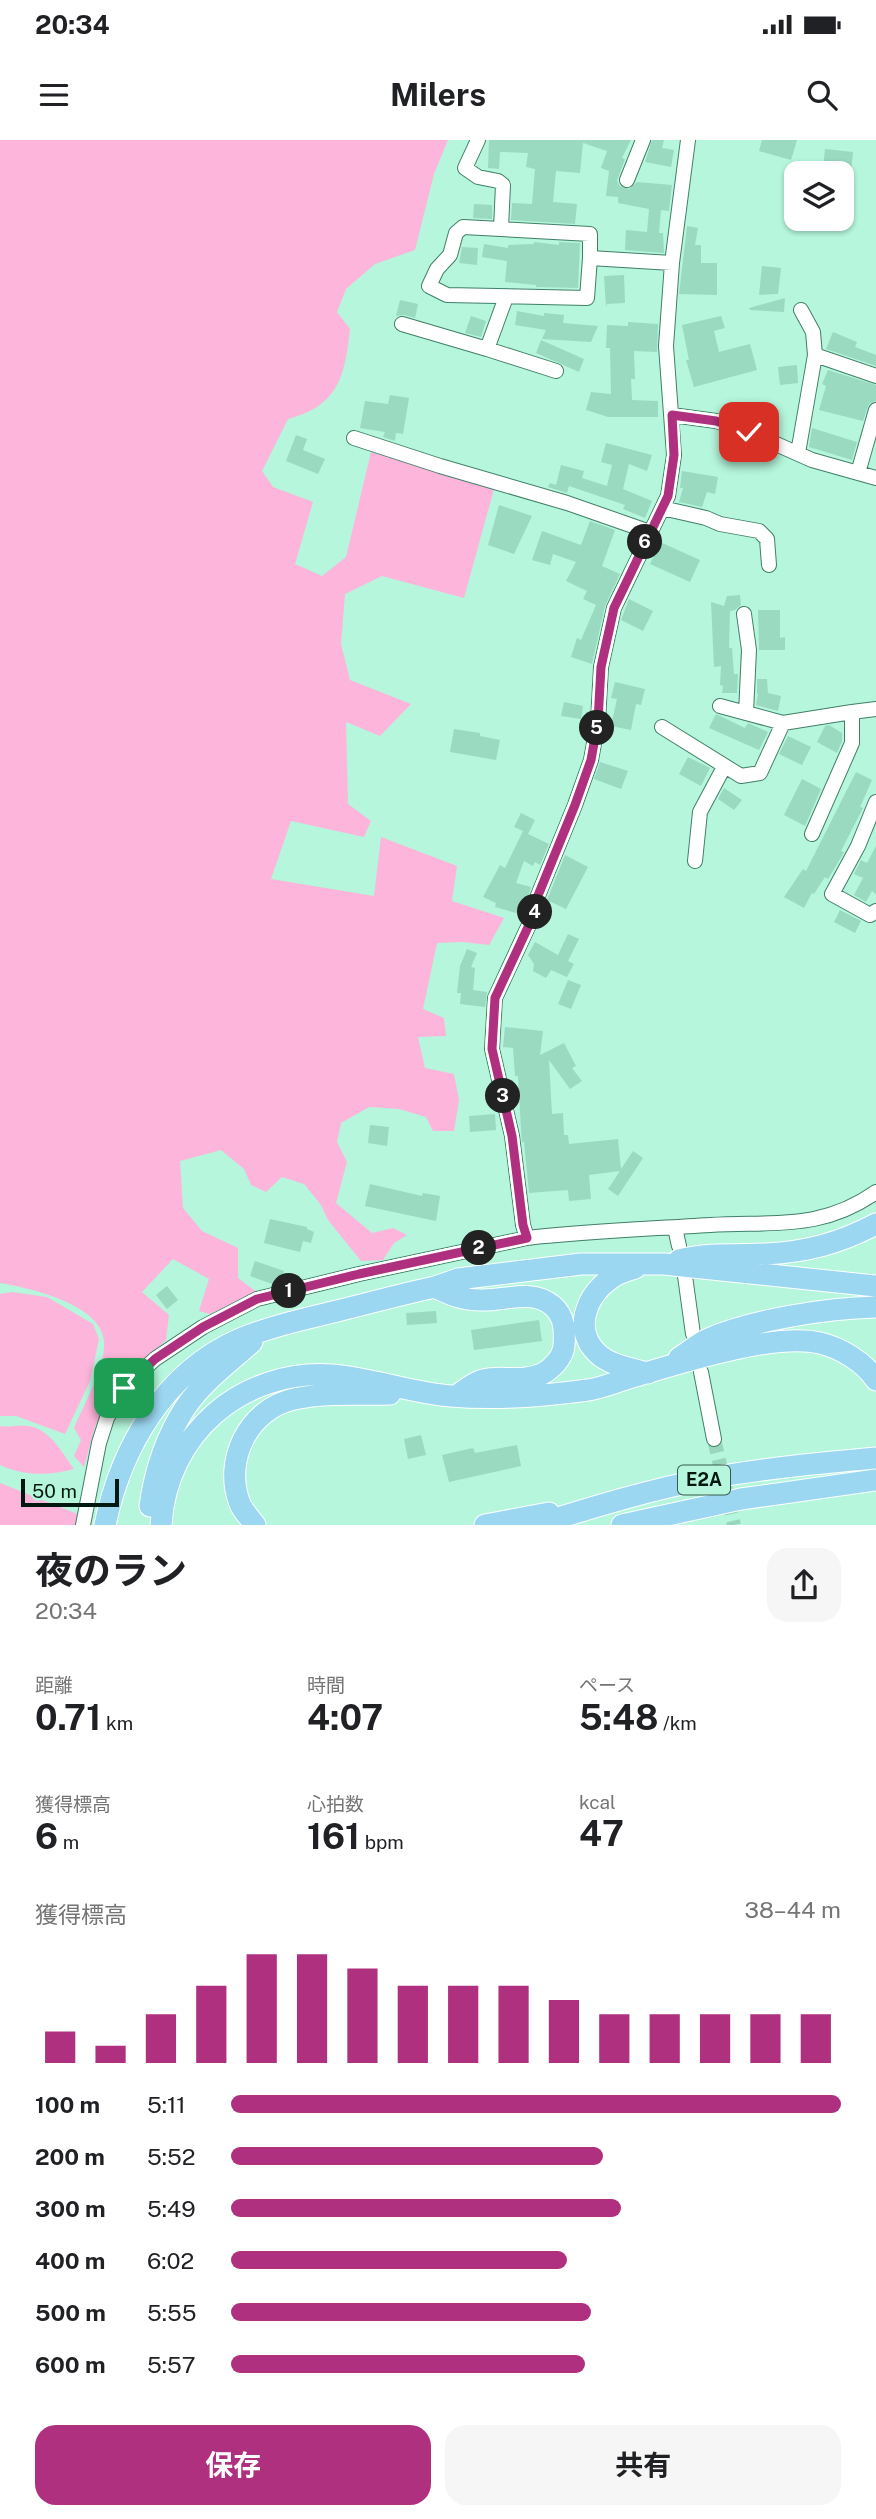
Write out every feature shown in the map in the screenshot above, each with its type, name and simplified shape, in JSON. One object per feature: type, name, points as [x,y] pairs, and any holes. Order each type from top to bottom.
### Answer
[{"type":"highway","points":[[876,1224],[827,1246],[799,1252],[713,1254],[654,1264],[610,1278],[594,1293],[584,1314],[584,1333],[598,1354],[622,1366],[655,1371],[704,1341],[746,1326],[809,1314],[876,1307]]},
{"type":"highway","points":[[105,1525],[120,1471],[138,1432],[158,1404],[212,1354],[240,1339],[290,1323],[458,1279],[581,1264],[654,1264],[876,1286]]},
{"type":"highway","points":[[435,1287],[456,1298],[484,1301],[517,1296],[546,1300],[557,1310],[565,1326],[564,1350],[556,1364],[542,1373],[521,1379],[483,1380],[454,1397]]},
{"type":"highway","points":[[148,1525],[152,1489],[160,1460],[186,1406],[252,1342],[290,1323]]},
{"type":"highway","points":[[161,1525],[167,1489],[188,1444],[212,1415],[249,1390],[271,1381],[332,1375],[421,1393],[492,1398],[591,1390],[760,1344],[789,1340],[820,1343],[850,1355],[871,1372],[876,1380]]},
{"type":"highway","points":[[256,1525],[240,1506],[234,1481],[236,1457],[246,1432],[265,1413],[292,1399],[324,1395],[421,1393]]},
{"type":"highway","name":"E2A","points":[[536,1525],[609,1502],[710,1478],[806,1464],[876,1458]]},
{"type":"highway","name":"E2A","points":[[622,1525],[741,1499],[876,1480]]},
{"type":"highway","points":[[485,1525],[609,1502]]},
{"type":"street","points":[[478,140],[465,168],[478,177],[498,181],[503,185],[501,228]]},
{"type":"street","points":[[627,180],[643,140]]},
{"type":"street","points":[[527,1238],[512,1136],[492,1049],[495,998],[535,912],[537,898],[591,760],[598,721],[601,667],[614,608],[668,496],[674,455],[665,362],[671,263],[688,140]]},
{"type":"street","points":[[463,227],[501,228],[590,234],[587,298],[447,295],[429,286],[437,270],[450,255],[456,233],[463,227]]},
{"type":"street","points":[[590,258],[671,263]]},
{"type":"street","points":[[487,349],[506,297]]},
{"type":"street","points":[[798,453],[815,355],[813,332],[801,310]]},
{"type":"street","points":[[401,324],[555,371]]},
{"type":"street","points":[[815,355],[876,376]]},
{"type":"street","points":[[858,473],[876,411]]},
{"type":"street","points":[[672,415],[716,421],[812,460],[876,478]]},
{"type":"street","points":[[354,438],[650,532]]},
{"type":"street","points":[[662,508],[720,524],[759,531],[767,539],[769,565]]},
{"type":"street","points":[[744,614],[750,650],[746,713]]},
{"type":"street","points":[[720,706],[783,723],[876,709]]},
{"type":"street","points":[[811,834],[852,743],[852,712]]},
{"type":"street","points":[[662,727],[716,758],[741,776],[760,773],[783,723]]},
{"type":"street","points":[[695,861],[700,812],[724,766]]},
{"type":"street","points":[[876,802],[858,846],[832,894],[870,915],[876,911]]},
{"type":"street","points":[[83,1525],[99,1443],[107,1418],[124,1388],[155,1359],[203,1327],[257,1299],[527,1238],[590,1232],[802,1222],[837,1214],[876,1192]]},
{"type":"street","points":[[675,1228],[679,1246]]},
{"type":"street","points":[[685,1276],[693,1334]]},
{"type":"street","points":[[701,1372],[714,1439]]},
{"type":"shaded area","points":[[0,140],[448,140],[434,174],[415,250],[375,264],[346,289],[337,312],[350,329],[342,374],[329,397],[305,413],[288,419],[262,471],[273,487],[313,502],[295,564],[322,576],[346,557],[371,452],[494,489],[464,598],[382,576],[345,594],[341,644],[350,680],[411,704],[380,736],[346,722],[348,804],[371,821],[364,837],[291,821],[271,879],[374,896],[381,837],[457,866],[452,901],[504,918],[489,945],[437,943],[423,1009],[444,1018],[446,1036],[418,1037],[425,1068],[454,1074],[459,1100],[454,1131],[433,1131],[426,1117],[399,1109],[369,1107],[341,1123],[337,1142],[347,1162],[336,1203],[372,1233],[393,1228],[407,1235],[394,1243],[383,1260],[361,1261],[328,1220],[321,1205],[304,1184],[282,1177],[266,1192],[251,1185],[244,1169],[221,1150],[180,1161],[183,1208],[202,1231],[238,1248],[238,1278],[258,1293],[210,1314],[199,1311],[209,1279],[173,1259],[142,1292],[169,1315],[166,1340],[109,1396],[95,1427],[84,1467],[74,1456],[81,1440],[74,1428],[102,1362],[104,1341],[100,1328],[91,1317],[62,1300],[0,1283]]},
{"type":"shaded area","points":[[12,1292],[47,1297],[93,1324],[99,1339],[90,1381],[65,1434],[16,1416],[0,1416],[0,1294]]},
{"type":"shaded area","points":[[22,1425],[44,1432],[74,1469],[37,1474],[0,1465],[0,1426]]},
{"type":"shaded area","points":[[0,1483],[80,1515],[76,1525],[0,1525]]},
{"type":"building","points":[[489,140],[631,140],[622,158],[625,159],[617,181],[620,186],[629,189],[637,182],[672,185],[669,211],[661,210],[659,233],[663,233],[664,253],[625,250],[626,230],[647,232],[649,209],[618,203],[618,197],[606,196],[609,171],[601,168],[607,151],[583,143],[580,173],[556,171],[553,202],[577,204],[575,224],[511,220],[512,203],[532,204],[535,169],[526,167],[528,153],[500,152],[499,169],[488,168]]},
{"type":"building","points":[[652,140],[664,140],[662,148],[674,150],[671,167],[645,162]]},
{"type":"building","points":[[762,140],[797,140],[791,160],[759,151]]},
{"type":"building","points":[[825,149],[853,152],[852,161],[824,161]]},
{"type":"building","points":[[474,204],[492,205],[492,219],[473,218]]},
{"type":"building","points":[[687,226],[698,228],[695,245],[701,245],[701,263],[717,263],[717,295],[679,294]]},
{"type":"building","points":[[534,242],[559,245],[559,242],[580,243],[578,288],[536,287],[505,282],[507,261],[482,257],[484,244],[508,248],[508,245]]},
{"type":"building","points":[[462,247],[478,248],[477,265],[459,263]]},
{"type":"building","points":[[762,266],[781,268],[778,294],[759,295]]},
{"type":"building","points":[[624,275],[625,303],[607,304],[606,307],[604,276]]},
{"type":"building","points":[[785,298],[784,312],[749,308]]},
{"type":"building","points":[[400,300],[418,304],[415,318],[396,316]]},
{"type":"building","points":[[517,311],[544,316],[544,313],[564,315],[563,323],[598,326],[591,342],[542,339],[546,330],[515,325]]},
{"type":"building","points":[[471,316],[486,321],[481,337],[465,333]]},
{"type":"building","points":[[721,316],[725,328],[714,331],[719,352],[750,344],[757,370],[694,387],[686,360],[689,360],[682,325]]},
{"type":"building","points":[[628,322],[658,324],[657,352],[634,351],[635,379],[631,379],[632,400],[658,401],[658,417],[608,417],[586,410],[591,392],[611,394],[610,348],[606,348],[607,325],[628,326]]},
{"type":"building","points":[[833,332],[857,342],[855,347],[876,355],[876,366],[826,349]]},
{"type":"building","points":[[541,340],[584,359],[579,372],[536,353]]},
{"type":"building","points":[[797,365],[798,383],[780,385],[778,367]]},
{"type":"building","points":[[828,370],[876,385],[876,401],[869,404],[863,421],[819,410],[826,386],[822,384]]},
{"type":"building","points":[[390,395],[409,398],[403,434],[396,433],[395,441],[383,437],[385,432],[360,428],[365,401],[388,404]]},
{"type":"building","points":[[812,428],[857,442],[852,460],[809,447]]},
{"type":"building","points":[[296,435],[307,439],[303,450],[325,459],[318,474],[286,461]]},
{"type":"building","points":[[606,443],[652,455],[647,471],[629,464],[623,489],[652,501],[645,518],[623,509],[625,505],[569,486],[567,493],[548,487],[550,483],[556,485],[561,465],[584,471],[582,478],[607,486],[612,465],[601,462]]},
{"type":"building","points":[[682,471],[718,477],[715,494],[707,492],[702,507],[679,502],[683,488],[680,488]]},
{"type":"building","points":[[499,505],[532,516],[514,554],[488,545]]},
{"type":"building","points":[[590,521],[615,530],[602,566],[620,574],[605,606],[592,664],[571,657],[577,638],[581,640],[596,605],[583,599],[587,591],[566,581],[576,562],[553,554],[550,565],[532,560],[542,531],[581,545]]},
{"type":"building","points":[[660,542],[700,560],[690,582],[650,564]]},
{"type":"building","points":[[740,595],[741,605],[730,611],[729,648],[732,648],[734,674],[738,674],[737,693],[722,693],[721,666],[714,667],[711,602],[724,606],[727,596]]},
{"type":"building","points":[[629,599],[653,611],[643,631],[621,620]]},
{"type":"building","points":[[758,610],[780,610],[780,638],[785,637],[785,650],[759,650]]},
{"type":"building","points":[[757,679],[767,679],[768,693],[781,696],[778,711],[756,705]]},
{"type":"building","points":[[615,682],[645,689],[641,705],[636,704],[631,730],[611,726],[617,699],[611,698]]},
{"type":"building","points":[[564,702],[583,706],[581,719],[561,716]]},
{"type":"building","points":[[716,714],[745,728],[748,723],[768,732],[759,750],[709,728]]},
{"type":"building","points":[[829,725],[842,733],[837,753],[817,742],[825,726]]},
{"type":"building","points":[[454,729],[480,733],[480,736],[500,740],[496,760],[450,752]]},
{"type":"building","points":[[788,736],[811,747],[802,765],[779,754]]},
{"type":"building","points":[[688,757],[710,768],[701,786],[679,774]]},
{"type":"building","points":[[600,762],[628,771],[621,789],[594,779]]},
{"type":"building","points":[[856,772],[872,780],[860,807],[863,808],[836,866],[828,879],[825,877],[814,894],[812,893],[804,908],[784,897],[803,869],[806,871]]},
{"type":"building","points":[[802,779],[821,789],[805,826],[784,815]]},
{"type":"building","points":[[724,788],[742,800],[734,810],[718,799]]},
{"type":"building","points":[[521,813],[535,820],[528,834],[549,844],[540,865],[535,862],[533,866],[524,861],[516,883],[531,887],[523,915],[495,907],[496,903],[483,897],[500,865],[505,868],[523,831],[514,827]]},
{"type":"building","points":[[876,846],[876,894],[872,891],[866,902],[854,895],[863,878],[854,874],[861,860],[867,863]]},
{"type":"building","points":[[565,855],[588,867],[566,909],[547,900]]},
{"type":"building","points":[[840,910],[861,921],[855,933],[834,922]]},
{"type":"building","points":[[568,934],[579,939],[568,961],[574,964],[567,977],[551,970],[546,978],[533,971],[534,964],[528,955],[535,942],[558,955]]},
{"type":"building","points":[[467,949],[477,953],[471,967],[475,968],[473,990],[487,992],[485,1007],[460,1004],[461,993],[457,993],[460,966]]},
{"type":"building","points":[[568,980],[581,985],[571,1009],[558,1004]]},
{"type":"building","points":[[505,1027],[543,1031],[540,1055],[564,1043],[576,1066],[572,1068],[582,1081],[570,1089],[549,1060],[552,1114],[563,1113],[564,1135],[568,1135],[569,1144],[618,1139],[621,1169],[633,1151],[643,1158],[618,1196],[608,1189],[620,1171],[589,1175],[591,1199],[569,1201],[568,1190],[529,1193],[522,1142],[518,1076],[515,1076],[513,1048],[503,1047]]},
{"type":"building","points":[[495,1114],[496,1130],[470,1132],[469,1116]]},
{"type":"building","points":[[370,1125],[389,1127],[387,1146],[368,1143]]},
{"type":"building","points":[[370,1184],[422,1196],[423,1193],[440,1196],[436,1221],[365,1206]]},
{"type":"building","points":[[270,1219],[307,1227],[314,1232],[311,1243],[303,1241],[300,1252],[264,1243]]},
{"type":"building","points":[[255,1261],[284,1271],[279,1284],[250,1276]]},
{"type":"building","points":[[167,1286],[178,1300],[167,1309],[156,1295]]},
{"type":"building","points":[[436,1311],[437,1323],[407,1325],[406,1313]]},
{"type":"building","points":[[539,1320],[542,1341],[474,1350],[471,1330]]},
{"type":"building","points":[[421,1435],[426,1455],[408,1459],[404,1439]]},
{"type":"building","points":[[517,1445],[521,1466],[449,1482],[442,1455],[473,1448],[475,1453]]},
{"type":"tunnel","points":[[714,1439],[734,1525]]},
{"type":"route","points":[[124,1388],[155,1359],[203,1327],[257,1299],[527,1238],[512,1136],[492,1049],[495,998],[535,912],[537,898],[591,760],[598,721],[601,667],[614,608],[668,496],[674,455],[672,415],[716,421],[749,432]]}]
